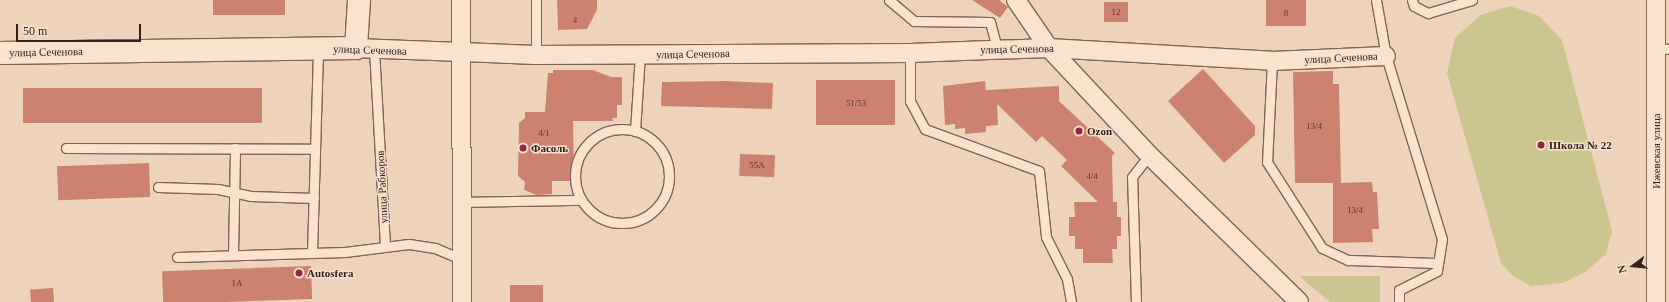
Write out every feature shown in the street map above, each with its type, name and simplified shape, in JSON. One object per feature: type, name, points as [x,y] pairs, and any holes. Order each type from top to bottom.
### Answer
[{"type":"street","name":"улица Рабкоров","points":[[359,0],[365,49]]},
{"type":"street","points":[[461,0],[462,302]]},
{"type":"street","points":[[1016,0],[1049,48],[1149,155],[1299,302]]},
{"type":"street","name":"Ижевская улица","points":[[1656,0],[1662,48],[1656,302]]},
{"type":"street","name":"улица Сеченова","points":[[0,53],[318,48],[536,55],[910,53],[1049,48],[1272,61],[1386,56]]},
{"type":"lane","points":[[536,0],[536,55]]},
{"type":"lane","points":[[889,0],[914,21],[990,22],[997,49]]},
{"type":"lane","points":[[1376,0],[1386,56],[1442,239],[1437,271],[1399,290],[1399,302]]},
{"type":"lane","points":[[1412,0],[1414,6],[1428,13],[1472,0]]},
{"type":"lane","points":[[312,253],[318,48]]},
{"type":"lane","name":"улица Рабкоров","points":[[365,49],[385,246]]},
{"type":"lane","points":[[910,53],[910,101],[925,129],[1039,171],[1046,237],[1067,279],[1071,302]]},
{"type":"lane","points":[[635,130],[640,54]]},
{"type":"lane","points":[[1272,61],[1267,162],[1322,248],[1348,260],[1438,263]]},
{"type":"lane","points":[[619,129],[635,130],[658,145],[667,161],[669,178],[666,194],[657,208],[638,220],[622,223],[601,218],[581,200],[576,184],[576,168],[581,152],[603,133],[619,129]]},
{"type":"lane","points":[[66,148],[315,148]]},
{"type":"lane","points":[[233,255],[235,148]]},
{"type":"lane","points":[[1136,302],[1132,177],[1149,155]]},
{"type":"lane","points":[[158,187],[218,189],[234,194],[314,198]]},
{"type":"lane","points":[[462,202],[581,200]]},
{"type":"lane","points":[[177,257],[312,253],[410,244],[435,248],[461,259]]},
{"type":"shaded area","points":[[1510,6],[1539,16],[1562,40],[1612,231],[1606,254],[1585,272],[1562,283],[1531,286],[1513,276],[1501,263],[1447,73],[1455,38],[1481,15]]},
{"type":"shaded area","points":[[1299,276],[1380,276],[1380,302],[1330,302]]},
{"type":"building","points":[[213,0],[285,0],[285,15],[213,15]]},
{"type":"building","points":[[557,0],[597,0],[597,10],[587,29],[558,30]]},
{"type":"building","points":[[972,0],[999,0],[1008,7],[1000,18]]},
{"type":"building","points":[[1266,0],[1306,0],[1306,26],[1266,26]]},
{"type":"building","points":[[1104,2],[1128,2],[1128,22],[1104,22]]},
{"type":"building","points":[[1203,69],[1255,126],[1255,135],[1224,163],[1168,101]]},
{"type":"building","points":[[553,70],[593,70],[611,77],[622,77],[622,105],[617,105],[617,118],[612,118],[613,121],[573,121],[574,181],[552,181],[552,194],[537,195],[524,190],[525,182],[518,176],[519,123],[525,118],[525,112],[545,112],[548,73],[553,73]]},
{"type":"building","points":[[1333,71],[1333,84],[1339,84],[1341,183],[1372,182],[1373,192],[1377,192],[1379,229],[1372,229],[1373,242],[1333,243],[1333,183],[1295,183],[1293,72]]},
{"type":"building","points":[[816,80],[895,80],[895,125],[816,125]]},
{"type":"building","points":[[724,81],[773,83],[772,109],[661,106],[662,82]]},
{"type":"building","points":[[985,81],[986,90],[1059,86],[1059,101],[1115,153],[1112,156],[1113,202],[1117,202],[1117,217],[1121,217],[1121,236],[1117,236],[1117,249],[1112,249],[1113,263],[1083,263],[1083,249],[1075,249],[1075,236],[1069,236],[1069,217],[1075,217],[1074,202],[1098,202],[1061,166],[1067,160],[1042,136],[1036,142],[997,104],[998,125],[986,126],[986,132],[965,134],[965,128],[955,129],[955,124],[945,125],[943,86]]},
{"type":"building","points":[[23,88],[262,88],[262,123],[23,123]]},
{"type":"building","points":[[740,154],[775,155],[774,177],[739,176]]},
{"type":"building","points":[[149,163],[150,197],[58,200],[57,166]]},
{"type":"building","points":[[311,266],[312,299],[226,302],[163,302],[162,271]]},
{"type":"building","points":[[510,285],[543,285],[543,302],[510,302]]},
{"type":"building","points":[[53,288],[54,302],[31,302],[30,290]]},
{"type":"place","name":"Ozon","points":[[1079,131]]},
{"type":"place","name":"Школа № 22","points":[[1541,145]]},
{"type":"place","name":"Фасоль","points":[[523,148]]},
{"type":"place","name":"Autosfera","points":[[299,273]]}]
